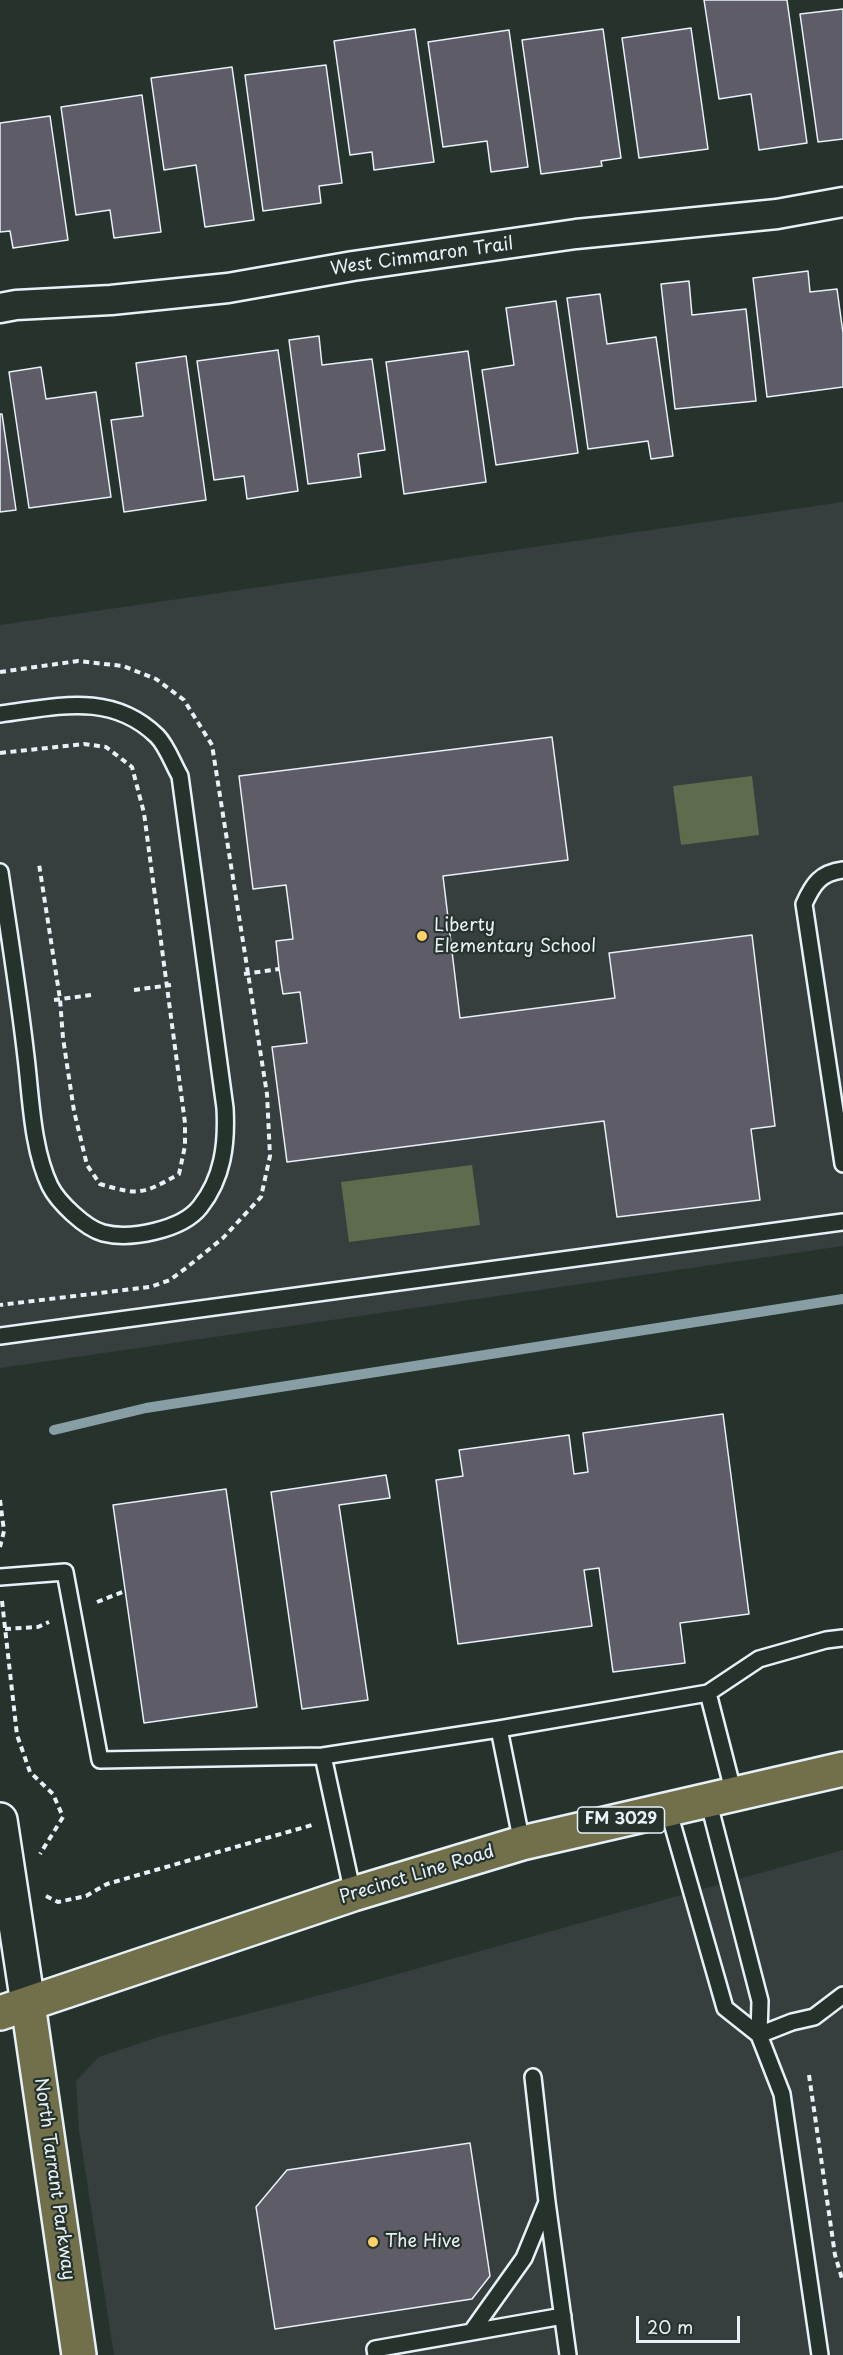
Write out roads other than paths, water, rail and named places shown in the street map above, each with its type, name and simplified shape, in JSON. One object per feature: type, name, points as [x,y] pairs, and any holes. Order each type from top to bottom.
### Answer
[{"type":"main road","name":"Precinct Line Road","points":[[14,2009],[353,1894],[522,1843],[843,1769]]},
{"type":"main road","points":[[0,1820],[14,2009]]},
{"type":"main road","name":"North Tarrant Parkway","points":[[14,2009],[79,2355]]},
{"type":"street","name":"West Cimmaron Trail","points":[[0,308],[228,288],[353,266],[522,242],[669,224],[777,214],[843,202]]},
{"type":"lane","points":[[0,714],[79,704],[109,708],[133,718],[158,738],[180,776],[225,1108],[226,1139],[219,1176],[200,1209],[175,1226],[144,1234],[102,1233],[68,1211],[50,1186],[38,1152],[20,1004],[0,872]]},
{"type":"lane","points":[[843,870],[831,871],[813,885],[804,904],[843,1164]]},
{"type":"lane","points":[[0,1336],[843,1222]]},
{"type":"lane","points":[[0,1577],[65,1572],[100,1760],[323,1756],[499,1729],[708,1692],[759,1659],[825,1640],[843,1638]]},
{"type":"lane","points":[[708,1692],[721,1797],[760,2001],[759,2035],[783,2094],[820,2355]]},
{"type":"lane","points":[[499,1729],[522,1843]]},
{"type":"lane","points":[[323,1756],[353,1894]]},
{"type":"lane","points":[[668,1809],[725,2008],[759,2035]]},
{"type":"lane","points":[[759,2035],[792,2022],[814,2017],[843,1995]]},
{"type":"lane","points":[[532,2077],[568,2355]]},
{"type":"lane","points":[[472,2331],[524,2258],[547,2202]]},
{"type":"lane","points":[[376,2355],[375,2349],[563,2316]]},
{"type":"waterway","points":[[54,1430],[146,1408],[843,1299]]},
{"type":"place","name":"Liberty Elementary School","points":[[422,936]]},
{"type":"place","name":"The Hive","points":[[373,2242]]}]
